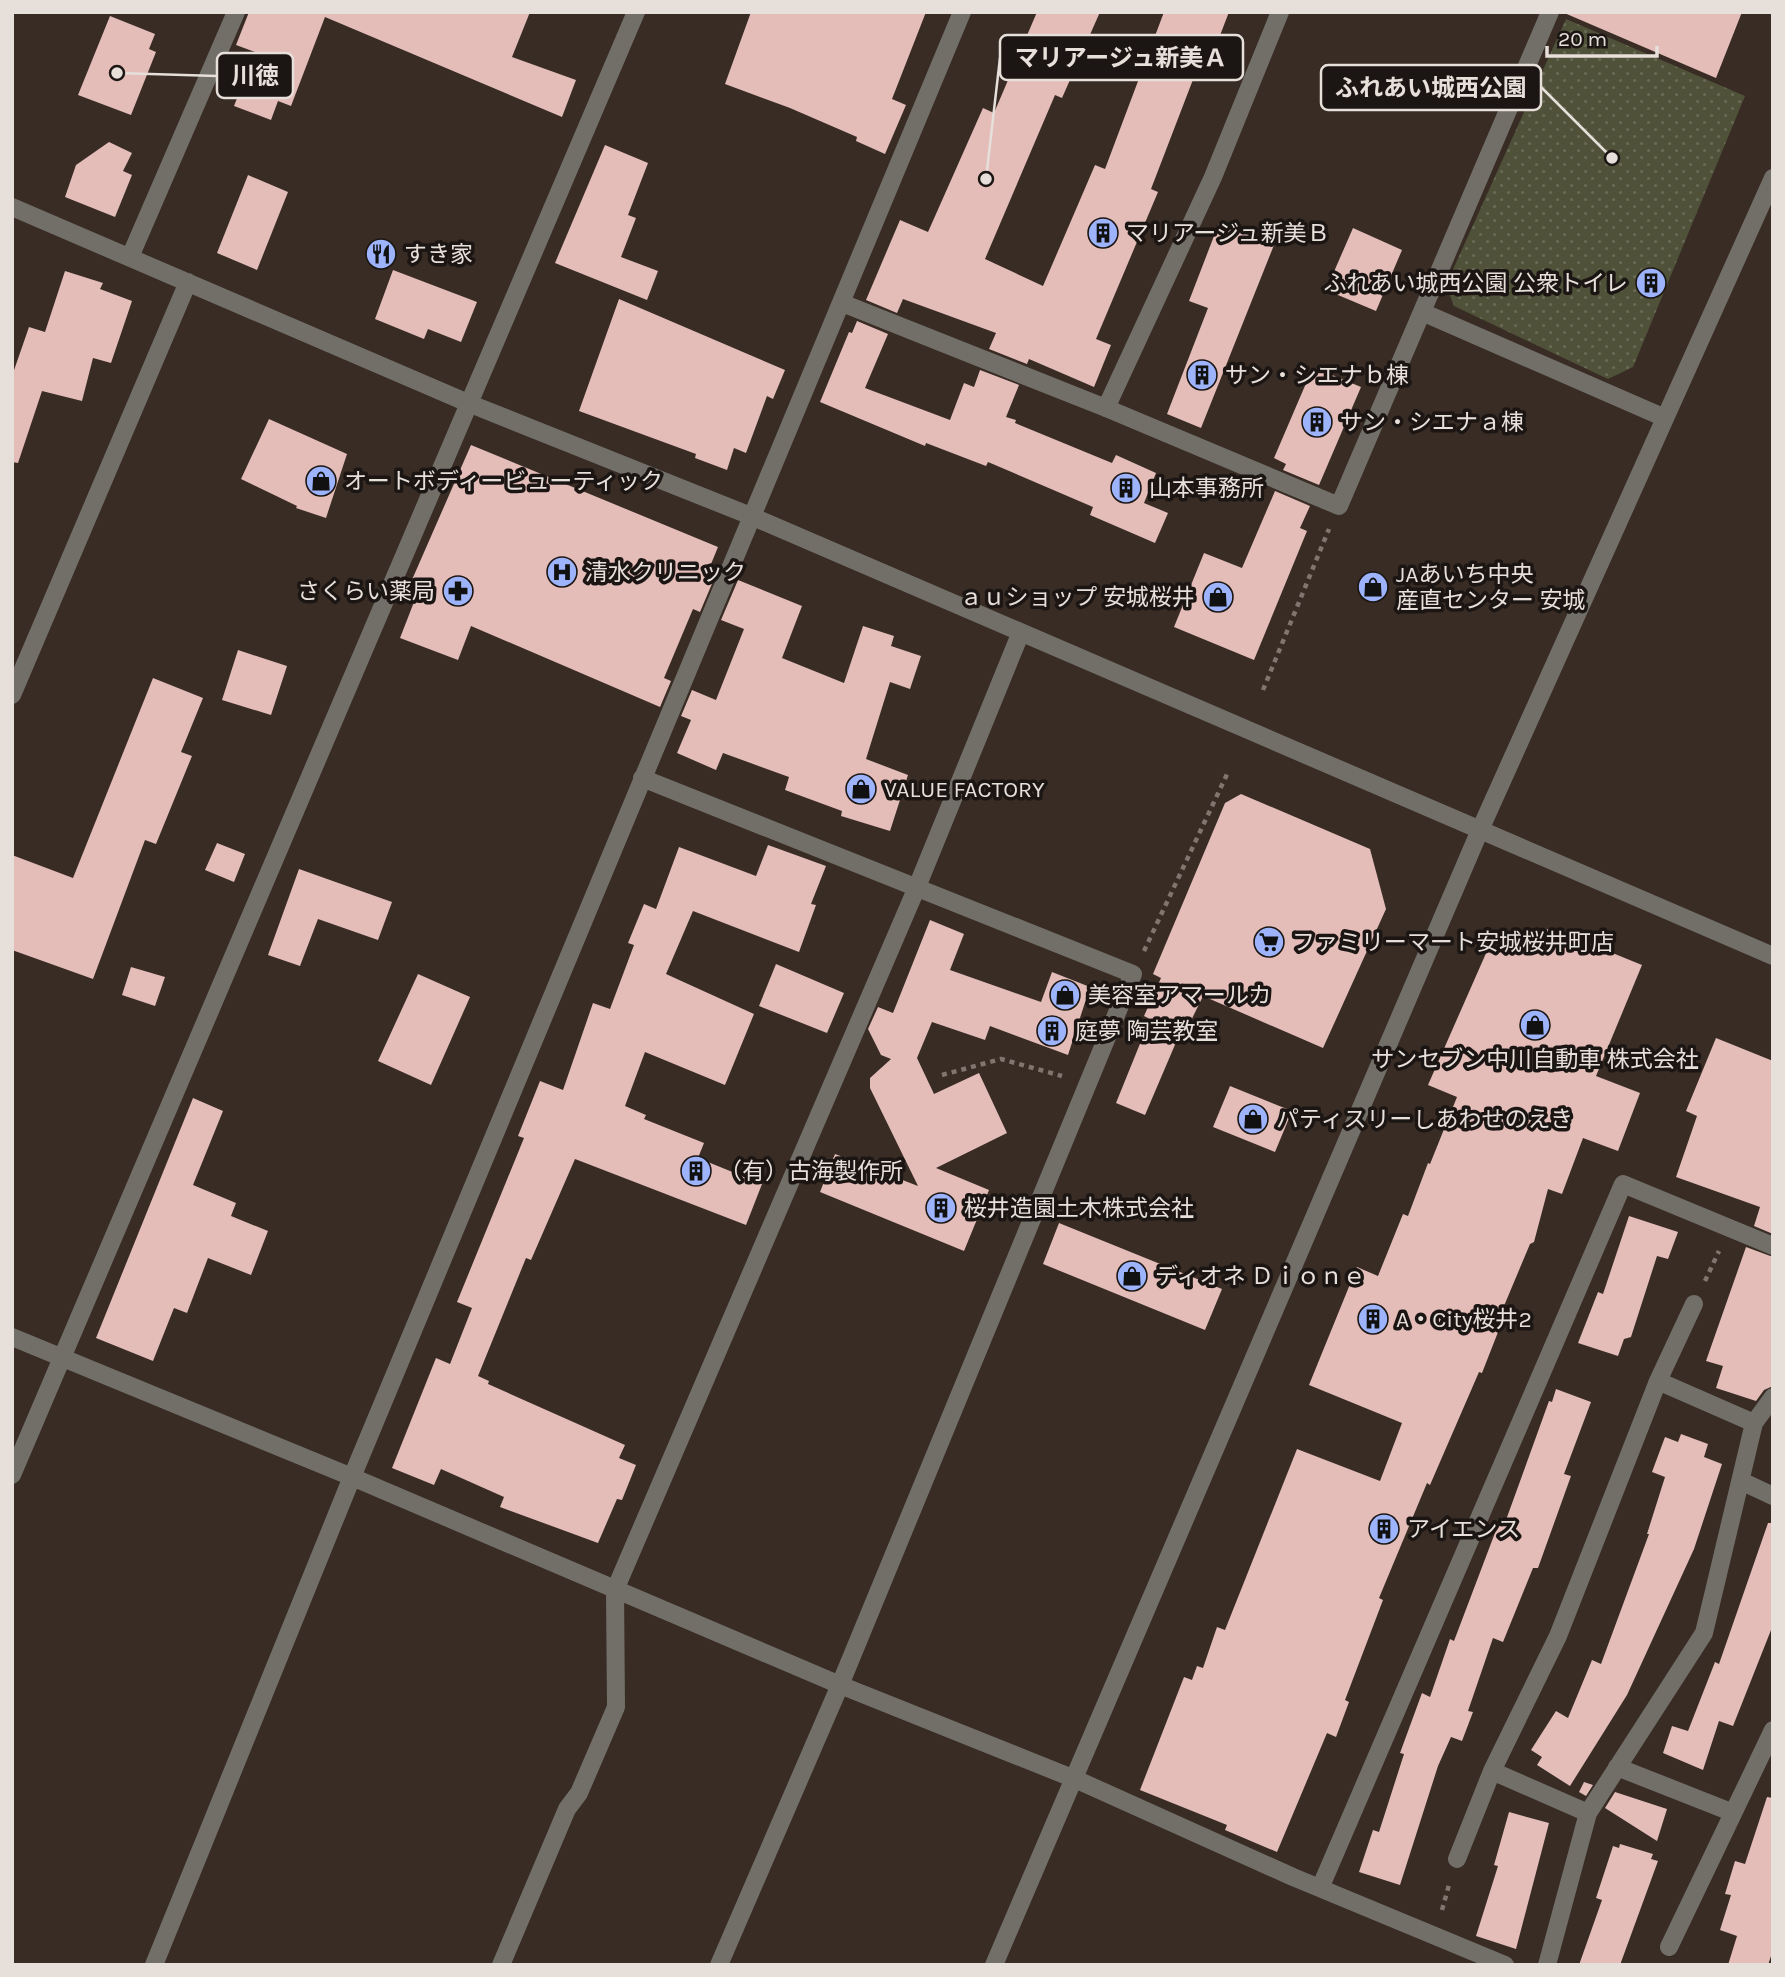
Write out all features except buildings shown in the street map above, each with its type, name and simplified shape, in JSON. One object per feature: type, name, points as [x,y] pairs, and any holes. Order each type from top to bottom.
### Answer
[{"type":"street","points":[[130,257],[236,12]]},
{"type":"street","points":[[12,1475],[636,12]]},
{"type":"street","points":[[154,1965],[352,1477],[962,12]]},
{"type":"street","points":[[1106,408],[1213,177],[1280,12]]},
{"type":"street","points":[[842,303],[1106,408],[1339,506],[1550,12]]},
{"type":"street","points":[[994,1965],[1480,830],[1773,178]]},
{"type":"street","points":[[12,207],[468,403],[751,516],[1773,956]]},
{"type":"street","points":[[12,695],[188,282]]},
{"type":"street","points":[[1422,312],[1665,418]]},
{"type":"street","points":[[501,1965],[567,1809],[579,1793],[616,1707],[615,1590],[917,887],[1021,632]]},
{"type":"street","points":[[642,779],[1133,974],[840,1685],[719,1965]]},
{"type":"street","points":[[1321,1886],[1623,1184],[1773,1246]]},
{"type":"street","points":[[1457,1859],[1492,1771],[1558,1636],[1658,1381],[1694,1304]]},
{"type":"street","points":[[12,1337],[352,1477],[840,1685],[1075,1779],[1293,1877],[1321,1886],[1505,1965]]},
{"type":"street","points":[[1658,1381],[1755,1423]]},
{"type":"street","points":[[1547,1965],[1588,1813],[1704,1633],[1755,1423],[1773,1396]]},
{"type":"street","points":[[1741,1481],[1773,1496]]},
{"type":"street","points":[[1669,1947],[1731,1812],[1773,1730]]},
{"type":"street","points":[[1617,1767],[1731,1812]]},
{"type":"street","points":[[1492,1771],[1588,1813]]},
{"type":"path","points":[[1263,690],[1339,506]]},
{"type":"path","points":[[1133,974],[1229,770]]},
{"type":"path","points":[[942,1075],[1001,1059],[1087,1084]]},
{"type":"path","points":[[1694,1304],[1730,1228]]},
{"type":"path","points":[[1434,1935],[1457,1859]]},
{"type":"green space","points":[[1566,19],[1745,96],[1633,367],[1608,379],[1454,306],[1446,285]]},
{"type":"place","name":"川徳","points":[[117,73]]},
{"type":"place","name":"ふれあい城西公園","points":[[1612,158]]},
{"type":"place","name":"マリアージュ新美Ａ","points":[[986,179]]},
{"type":"place","name":"マリアージュ新美Ｂ","points":[[1103,233]]},
{"type":"place","name":"すき家","points":[[381,254]]},
{"type":"place","name":"ふれあい城西公園 公衆トイレ","points":[[1651,283]]},
{"type":"place","name":"サン・シエナｂ棟","points":[[1202,375]]},
{"type":"place","name":"サン・シエナａ棟","points":[[1317,422]]},
{"type":"place","name":"オートボディービューティック","points":[[321,481]]},
{"type":"place","name":"山本事務所","points":[[1126,488]]},
{"type":"place","name":"清水クリニック","points":[[562,572]]},
{"type":"place","name":"JAあいち中央 産直センター 安城","points":[[1373,587]]},
{"type":"place","name":"さくらい薬局","points":[[458,591]]},
{"type":"place","name":"ａｕショップ 安城桜井","points":[[1218,597]]},
{"type":"place","name":"VALUE FACTORY","points":[[861,789]]},
{"type":"place","name":"ファミリーマート安城桜井町店","points":[[1269,942]]},
{"type":"place","name":"美容室アマールカ","points":[[1065,995]]},
{"type":"place","name":"サンセブン中川自動車 株式会社","points":[[1535,1025]]},
{"type":"place","name":"庭夢 陶芸教室","points":[[1052,1031]]},
{"type":"place","name":"パティスリーしあわせのえき","points":[[1253,1119]]},
{"type":"place","name":"（有）古海製作所","points":[[696,1171]]},
{"type":"place","name":"桜井造園土木株式会社","points":[[941,1208]]},
{"type":"place","name":"ディオネ Ｄｉｏｎｅ","points":[[1132,1276]]},
{"type":"place","name":"A・City桜井2","points":[[1373,1319]]},
{"type":"place","name":"アイエンス","points":[[1384,1529]]}]
